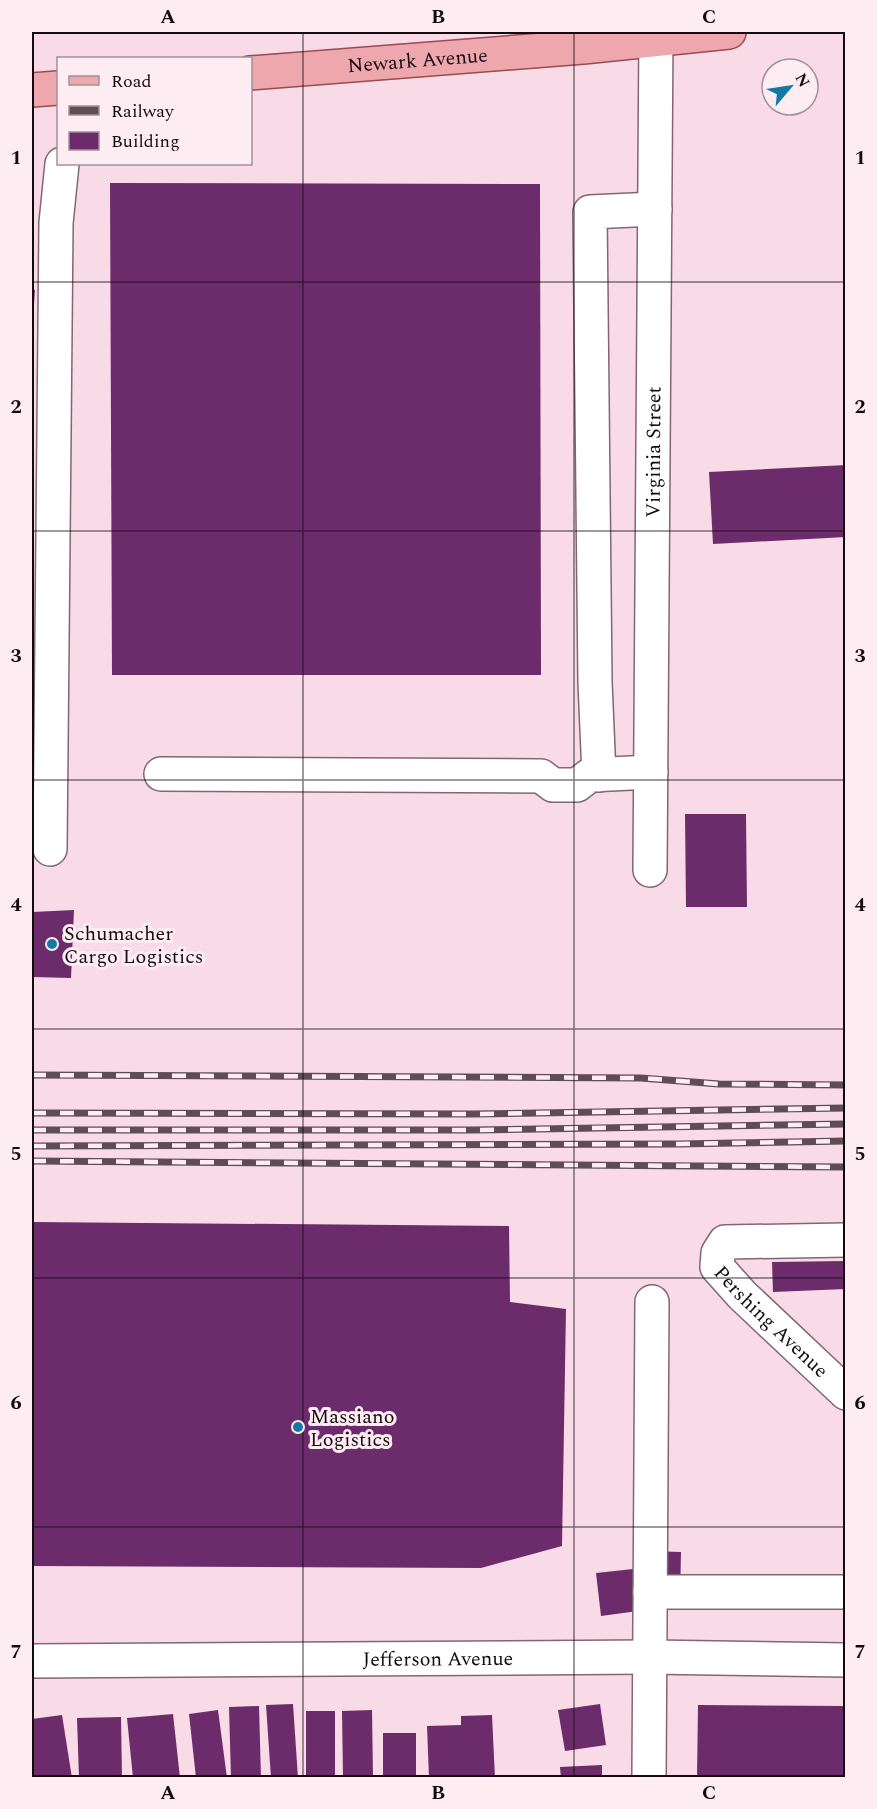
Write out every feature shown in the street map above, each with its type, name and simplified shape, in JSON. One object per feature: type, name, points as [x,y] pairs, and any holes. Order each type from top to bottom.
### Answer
[{"type":"main road","name":"Newark Avenue","points":[[252,73],[584,47],[656,35],[729,32]]},
{"type":"main road","points":[[32,90],[57,88]]},
{"type":"street","name":"Virginia Street","points":[[650,870],[656,35]]},
{"type":"street","points":[[50,849],[44,217],[62,165]]},
{"type":"street","points":[[595,775],[590,212],[655,208]]},
{"type":"street","points":[[161,774],[541,776],[553,785],[577,785],[595,775],[651,772]]},
{"type":"street","name":"Pershing Avenue","points":[[846,1240],[725,1242],[718,1253],[717,1267],[742,1295],[846,1393]]},
{"type":"street","points":[[649,1778],[652,1302]]},
{"type":"street","points":[[650,1592],[846,1592]]},
{"type":"street","name":"Jefferson Avenue","points":[[32,1661],[650,1657],[846,1660]]},
{"type":"building","points":[[110,183],[540,184],[541,675],[112,675]]},
{"type":"building","points":[[32,290],[35,290],[33,317],[32,317]]},
{"type":"building","points":[[846,465],[846,537],[713,544],[709,472]]},
{"type":"building","points":[[685,814],[746,814],[747,907],[686,907]]},
{"type":"building","name":"Schumacher Cargo Logistics","points":[[74,910],[71,978],[32,977],[32,912]]},
{"type":"building","name":"Massiano Logistics","points":[[32,1222],[509,1226],[510,1302],[566,1309],[562,1546],[481,1568],[32,1566]]},
{"type":"building","points":[[846,1261],[846,1289],[773,1292],[772,1262]]},
{"type":"building","points":[[649,1551],[681,1552],[680,1600]]},
{"type":"building","points":[[633,1569],[638,1611],[601,1616],[596,1573]]},
{"type":"building","points":[[293,1704],[298,1778],[271,1778],[266,1705]]},
{"type":"building","points":[[600,1704],[606,1745],[565,1751],[558,1710]]},
{"type":"building","points":[[698,1705],[846,1706],[846,1778],[697,1778]]},
{"type":"building","points":[[259,1706],[261,1778],[231,1778],[229,1707]]},
{"type":"building","points":[[218,1710],[227,1778],[196,1778],[189,1714]]},
{"type":"building","points":[[372,1710],[373,1778],[343,1778],[342,1711]]},
{"type":"building","points":[[306,1711],[335,1711],[335,1778],[306,1778]]},
{"type":"building","points":[[173,1714],[180,1778],[133,1778],[127,1718]]},
{"type":"building","points":[[62,1715],[72,1778],[32,1778],[32,1719]]},
{"type":"building","points":[[492,1715],[495,1778],[429,1778],[427,1726],[461,1725],[461,1716]]},
{"type":"building","points":[[121,1717],[122,1778],[79,1778],[77,1718]]},
{"type":"building","points":[[383,1733],[416,1733],[416,1778],[383,1778]]},
{"type":"building","points":[[602,1765],[602,1778],[561,1778],[560,1767]]},
{"type":"railway","points":[[32,1075],[641,1078],[719,1084],[846,1085]]},
{"type":"railway","points":[[32,1113],[473,1114],[846,1108]]},
{"type":"railway","points":[[32,1130],[473,1130],[846,1124]]},
{"type":"railway","points":[[32,1146],[679,1144],[846,1141]]},
{"type":"railway","points":[[32,1161],[846,1167]]},
{"type":"place","name":"Schumacher Cargo Logistics","points":[[52,944]]},
{"type":"place","name":"Massiano Logistics","points":[[298,1427]]}]
